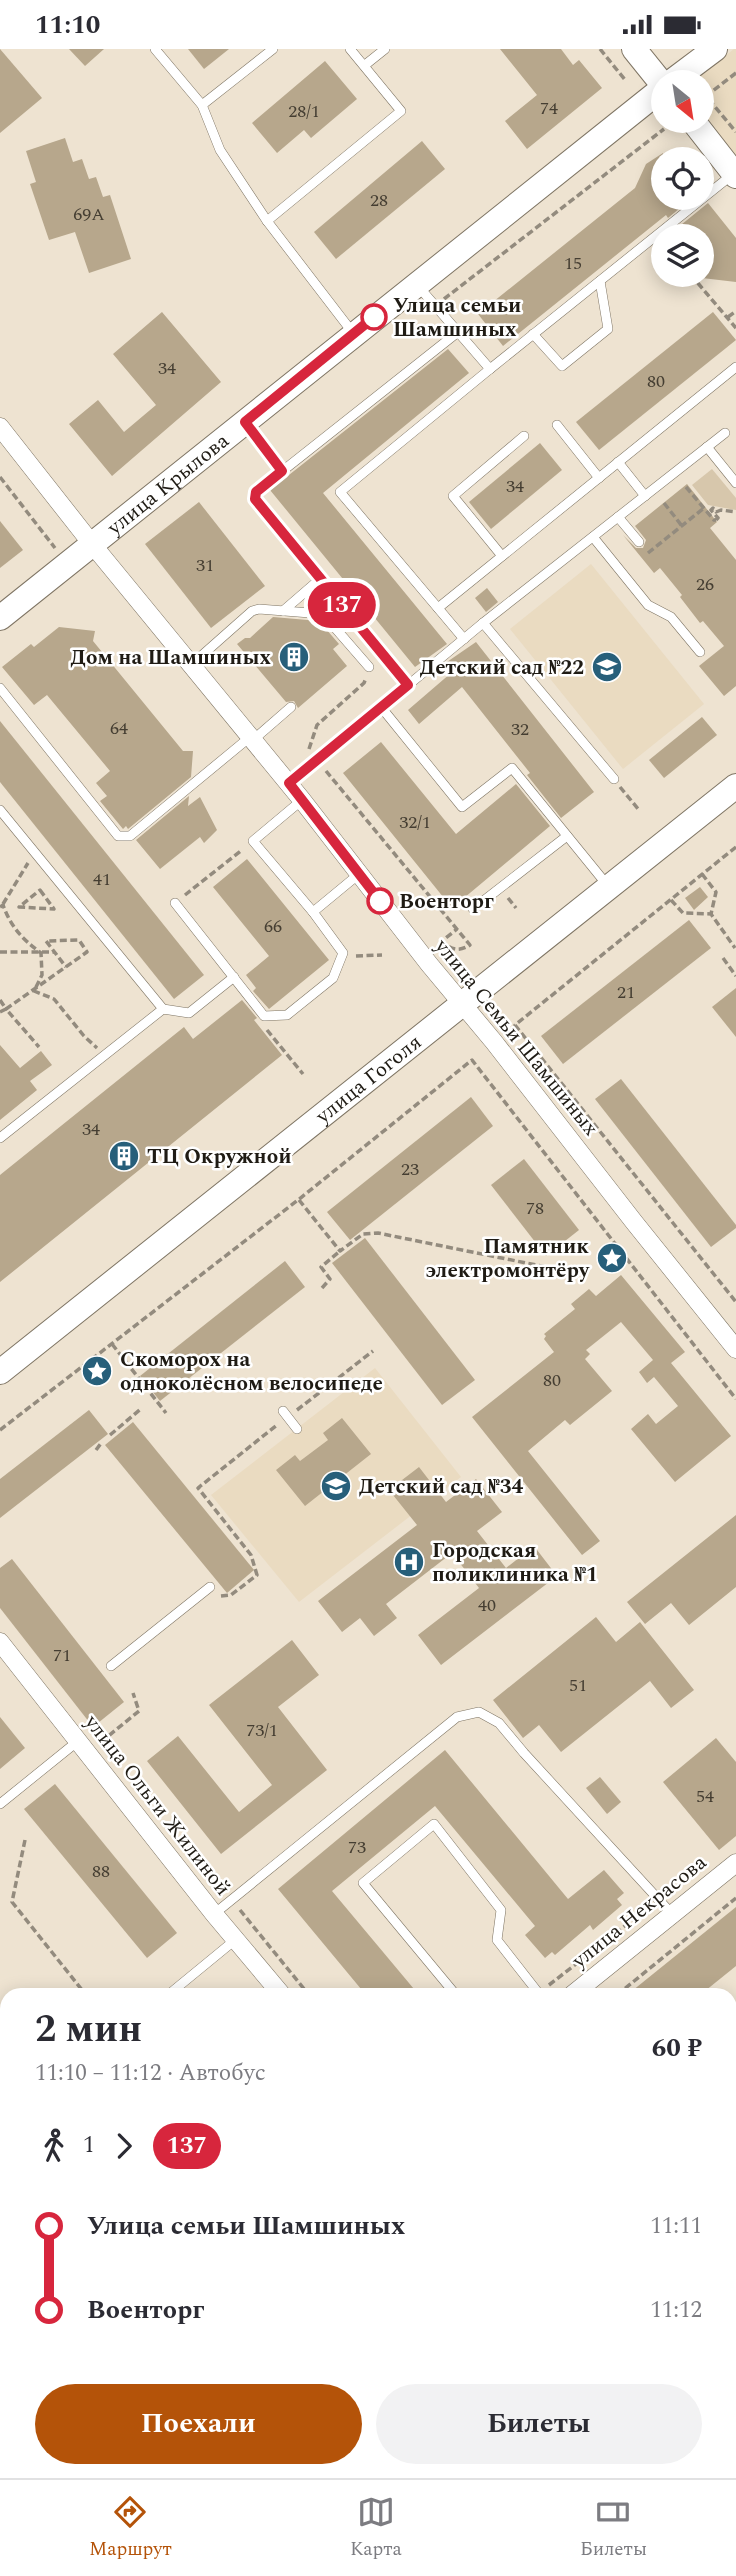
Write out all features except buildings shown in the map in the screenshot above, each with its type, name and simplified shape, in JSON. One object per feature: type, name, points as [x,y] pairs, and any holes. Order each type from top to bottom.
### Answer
[{"type":"street","points":[[634,49],[651,71]]},
{"type":"street","points":[[687,70],[715,49]]},
{"type":"street","name":"улица Крылова","points":[[0,618],[651,97]]},
{"type":"street","points":[[702,133],[735,175]]},
{"type":"street","name":"улица Семьи Шамшиных","points":[[0,427],[92,544],[289,783],[429,964],[463,1003],[736,1349]]},
{"type":"street","name":"улица Гоголя","points":[[0,1372],[736,786]]},
{"type":"street","name":"улица Ольги Жилиной","points":[[0,1642],[235,1940],[276,1988]]},
{"type":"street","name":"улица Некрасова","points":[[579,1988],[665,1907],[736,1863]]},
{"type":"lane","points":[[155,49],[202,105],[220,150],[267,221],[354,333]]},
{"type":"lane","points":[[202,105],[271,49]]},
{"type":"lane","points":[[267,221],[401,111],[350,49]]},
{"type":"lane","points":[[365,65],[385,49]]},
{"type":"lane","points":[[464,639],[341,492],[533,334],[735,175]]},
{"type":"lane","points":[[533,334],[562,366],[608,329],[600,281]]},
{"type":"lane","points":[[416,284],[491,369]]},
{"type":"lane","points":[[408,685],[255,499],[256,492],[457,333]]},
{"type":"lane","points":[[438,608],[736,367]]},
{"type":"lane","points":[[245,422],[282,471]]},
{"type":"lane","points":[[557,425],[599,478]]},
{"type":"lane","points":[[289,783],[483,623],[725,433]]},
{"type":"lane","points":[[502,556],[453,496],[524,436]]},
{"type":"lane","points":[[707,447],[736,483]]},
{"type":"lane","points":[[618,463],[645,496]]},
{"type":"lane","points":[[618,517],[639,542]]},
{"type":"lane","points":[[593,537],[648,605],[671,617],[700,652]]},
{"type":"lane","points":[[283,611],[320,579]]},
{"type":"lane","points":[[191,665],[256,609],[323,614],[369,667]]},
{"type":"lane","points":[[483,623],[614,779]]},
{"type":"lane","points":[[0,688],[118,836],[130,836],[291,707]]},
{"type":"lane","points":[[382,707],[462,807],[512,768],[608,887]]},
{"type":"lane","points":[[175,902],[264,1016],[287,1015],[333,978],[343,953],[313,912],[253,841],[302,800]]},
{"type":"lane","points":[[0,810],[163,1009],[189,1013],[234,977]]},
{"type":"lane","points":[[473,909],[567,836]]},
{"type":"lane","points":[[313,912],[359,874]]},
{"type":"lane","points":[[0,1138],[163,1009]]},
{"type":"lane","points":[[283,1411],[297,1429]]},
{"type":"lane","points":[[111,1666],[210,1587]]},
{"type":"lane","points":[[214,1913],[457,1717],[479,1712],[499,1723],[665,1907]]},
{"type":"lane","points":[[0,1804],[78,1741]]},
{"type":"lane","points":[[451,1988],[363,1883],[434,1824],[501,1910],[497,1940],[534,1988]]},
{"type":"lane","points":[[177,1988],[235,1940]]},
{"type":"path","points":[[600,49],[626,81]]},
{"type":"path","points":[[736,73],[706,96],[736,132]]},
{"type":"path","points":[[434,306],[659,133]]},
{"type":"path","points":[[702,287],[736,328]]},
{"type":"path","points":[[728,317],[736,311]]},
{"type":"path","points":[[0,477],[68,563]]},
{"type":"path","points":[[686,487],[714,521],[718,518],[711,509],[713,508],[716,512],[736,512]]},
{"type":"path","points":[[664,503],[682,526]]},
{"type":"path","points":[[645,556],[704,508]]},
{"type":"path","points":[[306,759],[317,725],[364,683],[369,667]]},
{"type":"path","points":[[317,760],[457,929],[470,945],[462,950],[448,948],[442,941],[457,929]]},
{"type":"path","points":[[614,779],[639,810]]},
{"type":"path","points":[[175,902],[253,841]]},
{"type":"path","points":[[736,847],[515,1025],[736,1302]]},
{"type":"path","points":[[35,852],[1,906],[21,938],[41,953]]},
{"type":"path","points":[[702,874],[716,892],[711,915],[735,948]]},
{"type":"path","points":[[40,890],[54,909],[31,908],[19,907],[40,890]]},
{"type":"path","points":[[671,900],[683,913],[711,915]]},
{"type":"path","points":[[0,1012],[34,991],[87,952],[79,940],[46,941],[66,967]]},
{"type":"path","points":[[0,952],[55,953]]},
{"type":"path","points":[[34,991],[42,975],[41,953]]},
{"type":"path","points":[[343,953],[364,957],[382,955]]},
{"type":"path","points":[[723,958],[736,976]]},
{"type":"path","points":[[34,991],[54,999],[84,1036],[105,1055]]},
{"type":"path","points":[[0,1000],[39,1047]]},
{"type":"path","points":[[0,1430],[298,1200],[472,1060],[736,1399]]},
{"type":"path","points":[[298,1200],[340,1251]]},
{"type":"path","points":[[322,1288],[330,1279],[321,1267],[363,1234],[378,1233],[546,1267]]},
{"type":"path","points":[[112,1344],[166,1413]]},
{"type":"path","points":[[110,1436],[142,1408]]},
{"type":"path","points":[[96,1450],[102,1442]]},
{"type":"path","points":[[198,1487],[251,1555],[257,1575],[231,1595],[217,1596]]},
{"type":"path","points":[[96,1745],[139,1711],[133,1693]]},
{"type":"path","points":[[25,1840],[12,1902],[80,1988]]},
{"type":"path","points":[[626,1988],[736,1898]]},
{"type":"path","points":[[231,1900],[303,1988]]},
{"type":"path","points":[[546,1988],[638,1913],[665,1907]]},
{"type":"shaded area","points":[[736,49],[736,157],[714,129],[714,70],[708,70]]},
{"type":"shaded area","points":[[712,469],[736,498],[736,510],[708,505],[692,485]]},
{"type":"shaded area","name":"Детский сад №22","points":[[591,564],[704,704],[623,769],[510,629]]},
{"type":"shaded area","name":"Детский сад №34","points":[[375,1368],[461,1477],[299,1602],[211,1495]]},
{"type":"bus line","name":"137","points":[[374,317],[245,422],[282,471],[256,492],[255,499],[408,685],[289,783],[380,901]]},
{"type":"place","name":"Улица семьи Шамшиных","points":[[374,317]]},
{"type":"place","name":"Дом на Шамшиных","points":[[294,657]]},
{"type":"place","name":"Детский сад №22","points":[[607,667]]},
{"type":"place","name":"Военторг","points":[[380,901]]},
{"type":"place","name":"ТЦ Окружной","points":[[124,1156]]},
{"type":"place","name":"Памятник электромонтёру","points":[[612,1258]]},
{"type":"place","name":"Скоморох на одноколёсном велосипеде","points":[[97,1371]]},
{"type":"place","name":"Детский сад №34","points":[[336,1486]]},
{"type":"place","name":"Городская поликлиника №1","points":[[409,1562]]}]
